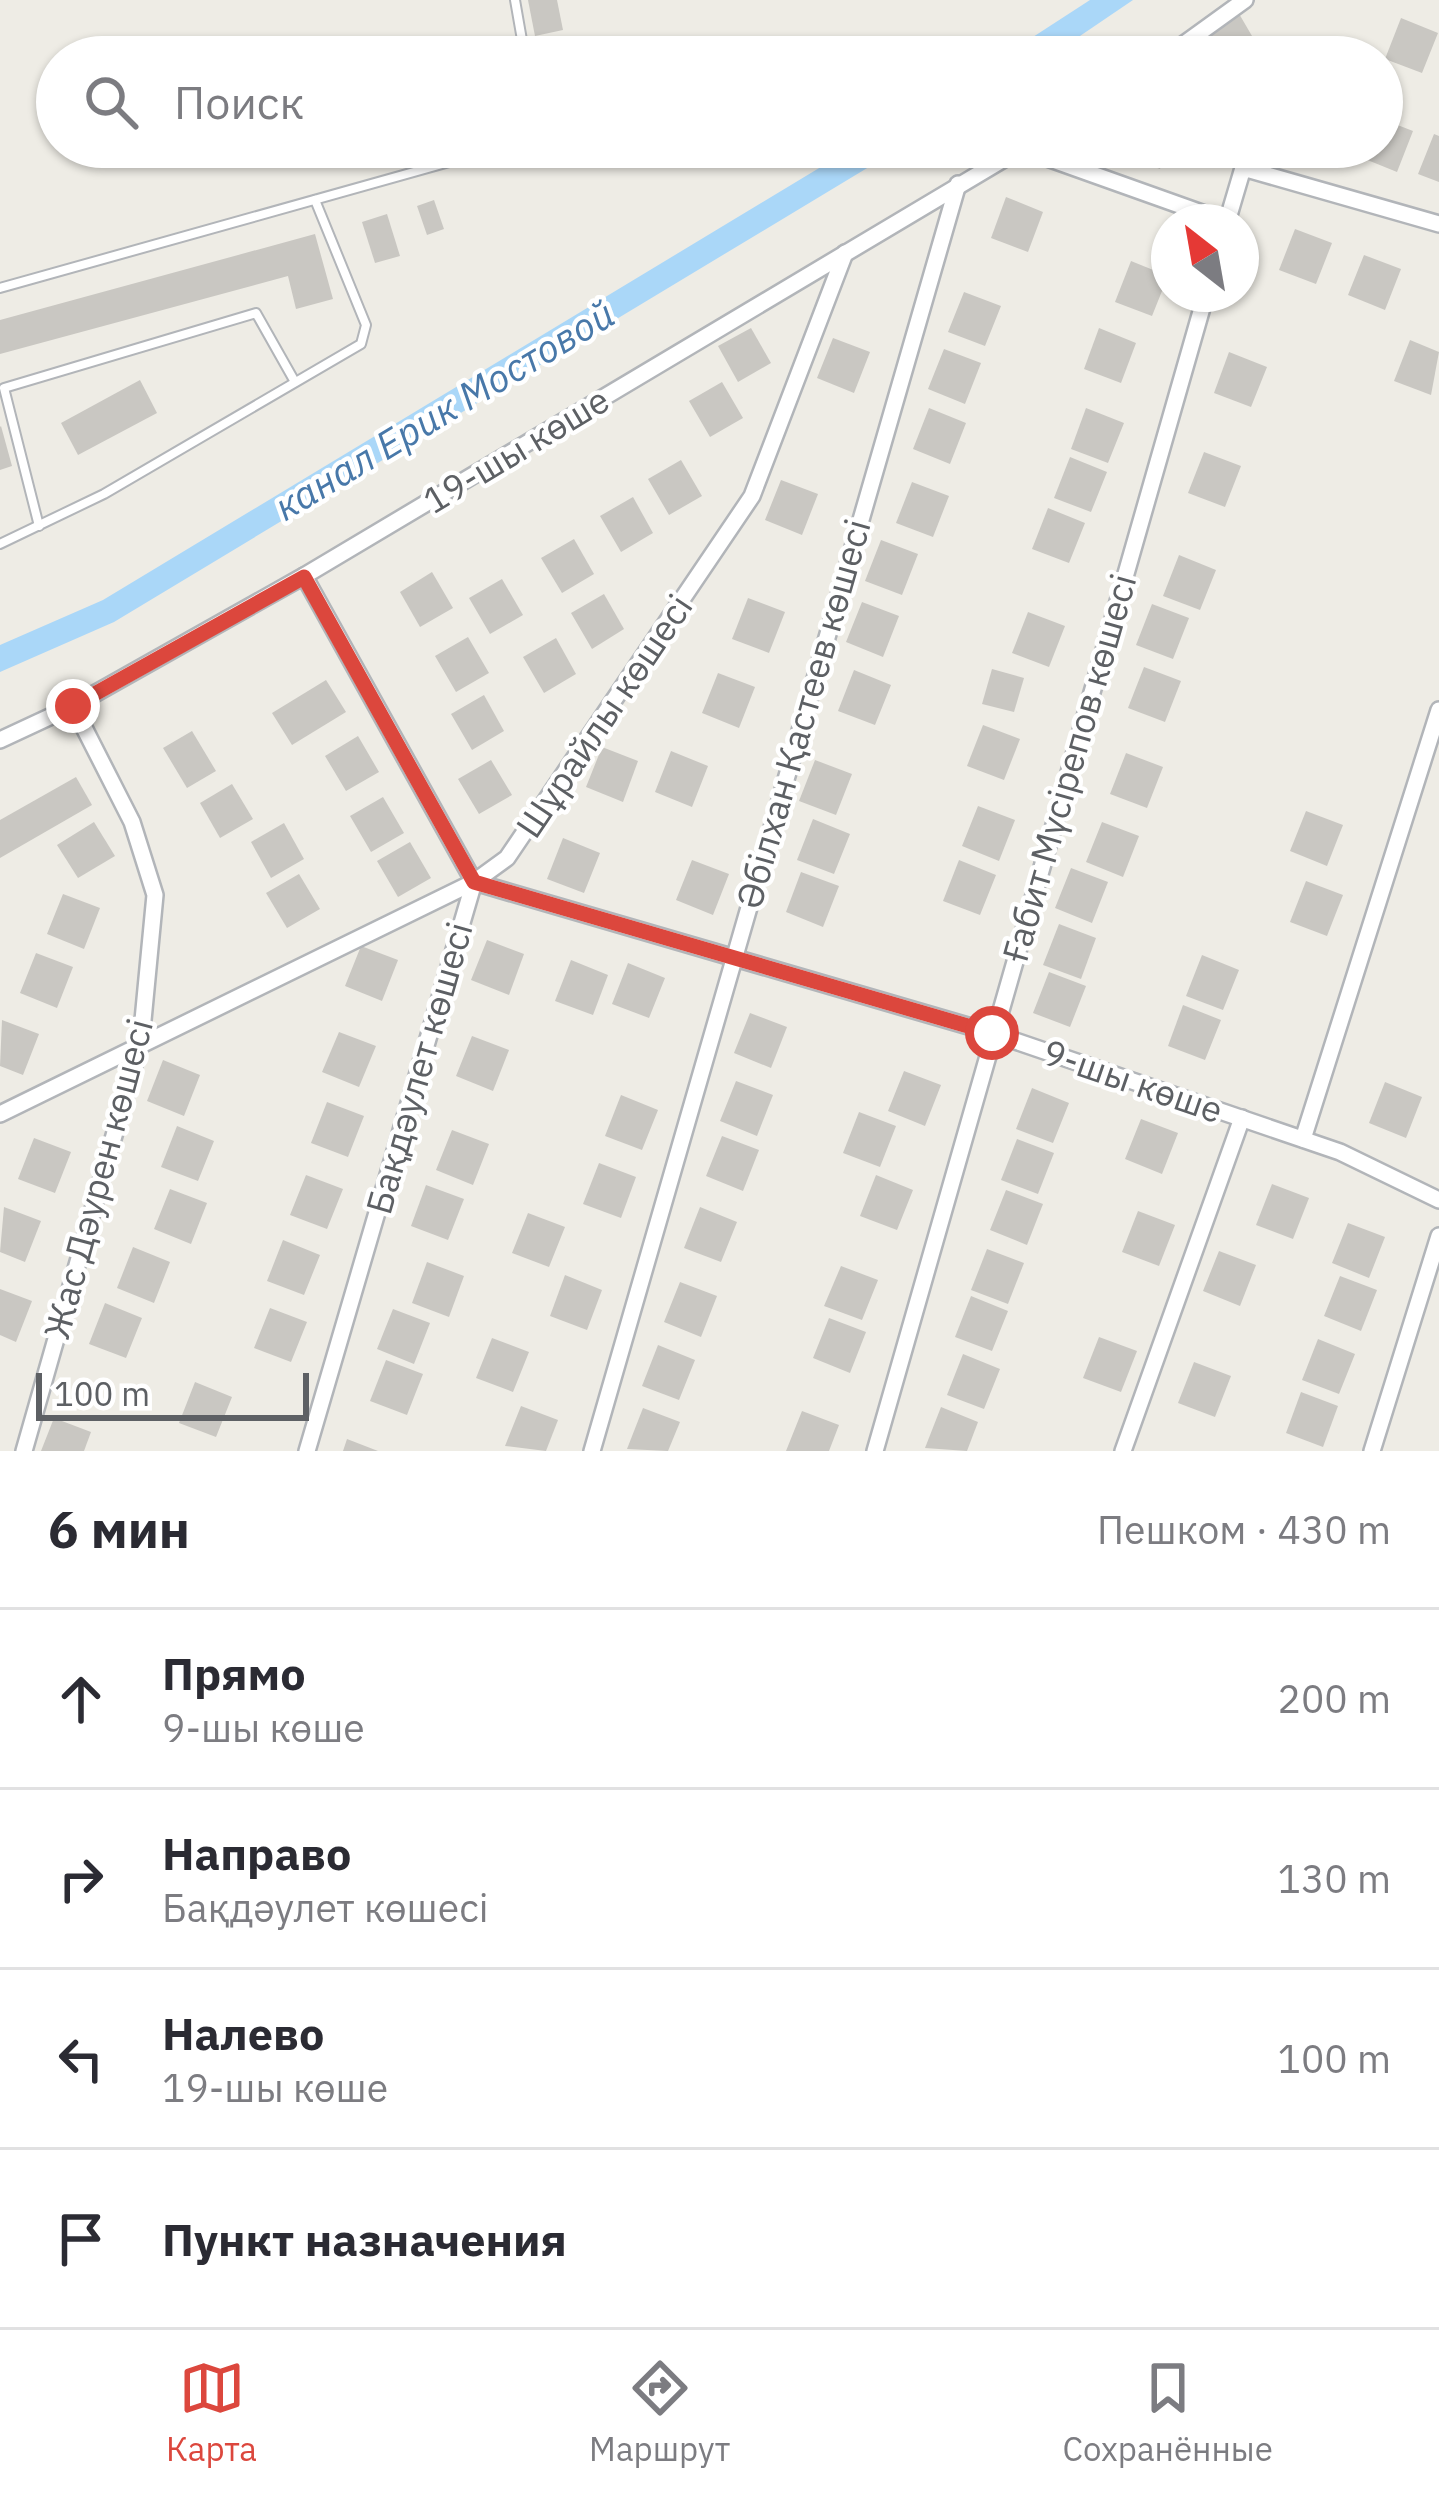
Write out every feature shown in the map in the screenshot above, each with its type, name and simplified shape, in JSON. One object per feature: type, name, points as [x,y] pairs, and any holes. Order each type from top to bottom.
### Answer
[{"type":"street","points":[[1195,36],[1245,0]]},
{"type":"street","name":"19-шы көше","points":[[0,740],[73,706],[304,577],[987,168]]},
{"type":"street","points":[[1078,168],[1177,204]]},
{"type":"street","points":[[1233,204],[1244,168],[1439,224]]},
{"type":"street","name":"Әбілхан Қастеев көшесi","points":[[592,1451],[958,184]]},
{"type":"street","name":"Шұрайлы көшесі","points":[[0,1114],[474,882],[507,858],[752,496],[845,254]]},
{"type":"street","name":"Ғабит Мүсірепов көшесi","points":[[874,1451],[1201,312]]},
{"type":"street","name":"Бақдәулет көшесi","points":[[304,577],[474,882],[307,1451]]},
{"type":"street","name":"Жас Дәурен көшесі","points":[[24,1451],[141,1041],[155,895],[132,822],[73,706]]},
{"type":"street","points":[[1303,1139],[1439,710]]},
{"type":"street","name":"9-шы көше","points":[[474,882],[992,1033],[1303,1139],[1439,1200]]},
{"type":"street","points":[[1123,1451],[1242,1118]]},
{"type":"street","points":[[1372,1451],[1439,1236]]},
{"type":"lane","points":[[515,0],[521,36]]},
{"type":"lane","points":[[0,288],[425,168]]},
{"type":"lane","points":[[0,544],[361,344],[366,325],[315,200]]},
{"type":"lane","points":[[39,526],[4,388],[256,313],[295,382]]},
{"type":"water","points":[[1090,0],[1133,0],[1080,36],[1034,36]]},
{"type":"water","name":"канал Ерик Мостовой","points":[[819,168],[867,168],[114,622],[0,672],[0,645],[103,600]]},
{"type":"building","points":[[528,0],[557,0],[563,30],[535,36]]},
{"type":"building","points":[[1238,12],[1252,36],[1208,36],[1205,31]]},
{"type":"building","points":[[1401,18],[1438,33],[1422,73],[1403,66],[1403,36],[1394,36]]},
{"type":"building","points":[[1403,127],[1413,131],[1403,157]]},
{"type":"building","points":[[1434,134],[1439,136],[1439,182],[1418,174]]},
{"type":"building","points":[[1006,197],[1043,212],[1028,252],[991,238]]},
{"type":"building","points":[[434,200],[444,229],[427,235],[417,206]]},
{"type":"building","points":[[387,214],[400,256],[375,263],[362,222]]},
{"type":"building","points":[[1295,229],[1332,243],[1316,284],[1279,270]]},
{"type":"building","points":[[315,234],[333,299],[296,309],[288,276],[0,354],[0,320]]},
{"type":"building","points":[[1364,255],[1401,269],[1385,310],[1348,295]]},
{"type":"building","points":[[1131,261],[1151,269],[1152,316],[1115,302]]},
{"type":"building","points":[[964,292],[1001,306],[985,346],[948,332]]},
{"type":"building","points":[[751,328],[771,363],[738,382],[718,346]]},
{"type":"building","points":[[1099,328],[1136,343],[1121,383],[1084,369]]},
{"type":"building","points":[[833,338],[870,352],[854,393],[817,378]]},
{"type":"building","points":[[1410,340],[1439,352],[1431,395],[1394,381]]},
{"type":"building","points":[[944,349],[981,363],[965,404],[928,389]]},
{"type":"building","points":[[1229,352],[1267,367],[1251,407],[1214,393]]},
{"type":"building","points":[[140,380],[157,413],[78,455],[61,423]]},
{"type":"building","points":[[722,382],[743,418],[710,437],[689,401]]},
{"type":"building","points":[[929,408],[966,423],[950,464],[913,449]]},
{"type":"building","points":[[1086,408],[1124,423],[1108,463],[1071,449]]},
{"type":"building","points":[[0,427],[12,466],[0,470]]},
{"type":"building","points":[[1204,452],[1241,466],[1225,507],[1188,493]]},
{"type":"building","points":[[1070,457],[1107,472],[1091,512],[1054,498]]},
{"type":"building","points":[[681,460],[702,496],[669,515],[648,479]]},
{"type":"building","points":[[781,480],[818,494],[802,535],[765,520]]},
{"type":"building","points":[[912,482],[949,496],[933,537],[896,523]]},
{"type":"building","points":[[633,497],[653,533],[621,552],[600,516]]},
{"type":"building","points":[[1048,508],[1085,523],[1069,563],[1032,549]]},
{"type":"building","points":[[574,539],[594,574],[562,593],[541,558]]},
{"type":"building","points":[[881,540],[918,554],[902,595],[865,581]]},
{"type":"building","points":[[1179,555],[1216,570],[1200,610],[1163,596]]},
{"type":"building","points":[[432,572],[453,608],[420,627],[400,592]]},
{"type":"building","points":[[502,579],[523,615],[490,634],[469,598]]},
{"type":"building","points":[[604,594],[624,629],[592,649],[571,613]]},
{"type":"building","points":[[748,598],[785,612],[769,653],[732,639]]},
{"type":"building","points":[[862,602],[899,616],[883,657],[846,642]]},
{"type":"building","points":[[1152,604],[1189,618],[1173,659],[1136,645]]},
{"type":"building","points":[[1028,612],[1065,626],[1049,667],[1012,653]]},
{"type":"building","points":[[468,637],[489,673],[456,692],[435,656]]},
{"type":"building","points":[[556,638],[576,674],[544,693],[523,657]]},
{"type":"building","points":[[1144,667],[1181,681],[1165,722],[1128,708]]},
{"type":"building","points":[[992,669],[1024,678],[1014,712],[982,704]]},
{"type":"building","points":[[854,670],[891,685],[875,725],[838,711]]},
{"type":"building","points":[[718,673],[755,687],[739,728],[702,713]]},
{"type":"building","points":[[326,680],[346,712],[292,745],[272,713]]},
{"type":"building","points":[[484,695],[504,731],[472,750],[451,714]]},
{"type":"building","points":[[983,725],[1020,739],[1004,780],[967,766]]},
{"type":"building","points":[[192,731],[216,771],[187,788],[163,748]]},
{"type":"building","points":[[358,736],[379,772],[346,791],[325,756]]},
{"type":"building","points":[[602,747],[638,761],[623,802],[586,787]]},
{"type":"building","points":[[671,751],[708,766],[692,807],[655,792]]},
{"type":"building","points":[[1126,753],[1163,767],[1147,808],[1110,794]]},
{"type":"building","points":[[491,760],[512,795],[479,814],[458,779]]},
{"type":"building","points":[[815,760],[852,774],[836,815],[799,801]]},
{"type":"building","points":[[76,777],[92,805],[0,858],[0,820]]},
{"type":"building","points":[[232,784],[253,819],[220,838],[200,803]]},
{"type":"building","points":[[383,797],[404,833],[371,852],[350,816]]},
{"type":"building","points":[[978,806],[1015,820],[999,861],[962,846]]},
{"type":"building","points":[[1306,811],[1343,825],[1327,866],[1290,851]]},
{"type":"building","points":[[813,819],[850,834],[834,874],[797,860]]},
{"type":"building","points":[[94,822],[115,856],[78,878],[57,845]]},
{"type":"building","points":[[1102,822],[1139,836],[1123,877],[1086,862]]},
{"type":"building","points":[[284,823],[304,859],[271,878],[251,842]]},
{"type":"building","points":[[563,838],[600,853],[584,893],[547,879]]},
{"type":"building","points":[[410,842],[431,878],[398,897],[377,861]]},
{"type":"building","points":[[692,860],[729,874],[713,915],[676,900]]},
{"type":"building","points":[[959,860],[996,875],[980,915],[943,901]]},
{"type":"building","points":[[1071,868],[1108,882],[1092,923],[1055,908]]},
{"type":"building","points":[[801,872],[839,886],[823,927],[786,912]]},
{"type":"building","points":[[299,874],[320,909],[287,928],[266,893]]},
{"type":"building","points":[[1306,881],[1343,895],[1327,936],[1290,922]]},
{"type":"building","points":[[63,894],[100,908],[84,949],[47,934]]},
{"type":"building","points":[[1059,924],[1096,938],[1081,979],[1043,965]]},
{"type":"building","points":[[487,940],[524,954],[509,995],[471,980]]},
{"type":"building","points":[[361,946],[398,960],[382,1001],[345,986]]},
{"type":"building","points":[[36,953],[73,967],[57,1008],[20,993]]},
{"type":"building","points":[[1202,955],[1239,970],[1223,1010],[1186,996]]},
{"type":"building","points":[[571,960],[608,975],[593,1015],[555,1001]]},
{"type":"building","points":[[628,963],[665,978],[649,1018],[612,1004]]},
{"type":"building","points":[[1049,972],[1086,986],[1070,1027],[1033,1013]]},
{"type":"building","points":[[1183,1005],[1221,1020],[1205,1060],[1168,1046]]},
{"type":"building","points":[[750,1013],[787,1027],[771,1068],[734,1053]]},
{"type":"building","points":[[2,1020],[39,1034],[23,1075],[0,1066]]},
{"type":"building","points":[[339,1032],[376,1046],[359,1087],[322,1072]]},
{"type":"building","points":[[472,1036],[509,1050],[493,1091],[456,1076]]},
{"type":"building","points":[[163,1060],[200,1075],[184,1116],[147,1101]]},
{"type":"building","points":[[904,1071],[941,1085],[925,1126],[888,1111]]},
{"type":"building","points":[[736,1081],[773,1095],[757,1136],[720,1121]]},
{"type":"building","points":[[1385,1082],[1422,1097],[1406,1138],[1369,1123]]},
{"type":"building","points":[[1032,1088],[1069,1103],[1053,1143],[1016,1129]]},
{"type":"building","points":[[621,1095],[658,1110],[642,1150],[605,1136]]},
{"type":"building","points":[[327,1102],[364,1116],[348,1157],[311,1143]]},
{"type":"building","points":[[859,1112],[896,1126],[880,1167],[843,1153]]},
{"type":"building","points":[[1141,1119],[1178,1133],[1162,1174],[1125,1159]]},
{"type":"building","points":[[177,1126],[214,1141],[198,1181],[161,1167]]},
{"type":"building","points":[[452,1130],[489,1144],[473,1185],[436,1170]]},
{"type":"building","points":[[722,1136],[759,1150],[743,1191],[706,1176]]},
{"type":"building","points":[[34,1138],[71,1152],[55,1193],[18,1179]]},
{"type":"building","points":[[1017,1139],[1054,1153],[1038,1194],[1001,1180]]},
{"type":"building","points":[[599,1163],[636,1177],[621,1218],[583,1204]]},
{"type":"building","points":[[306,1175],[343,1189],[327,1229],[290,1215]]},
{"type":"building","points":[[876,1175],[913,1190],[897,1230],[860,1216]]},
{"type":"building","points":[[1272,1184],[1309,1198],[1293,1239],[1256,1225]]},
{"type":"building","points":[[426,1185],[464,1199],[448,1240],[411,1226]]},
{"type":"building","points":[[170,1189],[207,1203],[191,1244],[154,1229]]},
{"type":"building","points":[[1006,1190],[1043,1204],[1027,1245],[990,1230]]},
{"type":"building","points":[[4,1207],[41,1221],[25,1262],[0,1252]]},
{"type":"building","points":[[700,1207],[737,1222],[721,1262],[684,1248]]},
{"type":"building","points":[[1138,1211],[1175,1225],[1159,1266],[1122,1252]]},
{"type":"building","points":[[528,1213],[565,1227],[549,1267],[512,1253]]},
{"type":"building","points":[[1348,1223],[1385,1237],[1369,1278],[1332,1263]]},
{"type":"building","points":[[283,1240],[320,1255],[304,1295],[267,1281]]},
{"type":"building","points":[[133,1247],[170,1262],[154,1303],[117,1288]]},
{"type":"building","points":[[987,1249],[1024,1263],[1008,1304],[971,1290]]},
{"type":"building","points":[[1219,1251],[1256,1265],[1240,1306],[1203,1291]]},
{"type":"building","points":[[427,1262],[464,1276],[449,1317],[412,1303]]},
{"type":"building","points":[[841,1266],[878,1280],[862,1320],[824,1306]]},
{"type":"building","points":[[565,1275],[602,1290],[587,1330],[550,1316]]},
{"type":"building","points":[[1340,1276],[1377,1290],[1361,1331],[1324,1316]]},
{"type":"building","points":[[680,1282],[717,1296],[701,1337],[664,1322]]},
{"type":"building","points":[[0,1289],[32,1301],[16,1342],[0,1335]]},
{"type":"building","points":[[971,1296],[1008,1311],[992,1351],[955,1337]]},
{"type":"building","points":[[105,1303],[142,1318],[126,1358],[89,1344]]},
{"type":"building","points":[[270,1308],[307,1322],[291,1362],[254,1348]]},
{"type":"building","points":[[393,1309],[430,1323],[414,1364],[377,1349]]},
{"type":"building","points":[[829,1318],[866,1332],[850,1373],[813,1358]]},
{"type":"building","points":[[1099,1337],[1137,1351],[1121,1392],[1083,1378]]},
{"type":"building","points":[[492,1338],[529,1352],[513,1392],[476,1378]]},
{"type":"building","points":[[1318,1339],[1355,1354],[1339,1394],[1302,1380]]},
{"type":"building","points":[[658,1345],[695,1360],[679,1400],[642,1386]]},
{"type":"building","points":[[963,1354],[1000,1369],[984,1409],[947,1395]]},
{"type":"building","points":[[386,1360],[423,1374],[407,1415],[370,1401]]},
{"type":"building","points":[[1194,1362],[1231,1376],[1215,1417],[1178,1403]]},
{"type":"building","points":[[195,1382],[232,1397],[216,1437],[179,1423]]},
{"type":"building","points":[[1301,1392],[1338,1406],[1323,1447],[1286,1433]]},
{"type":"building","points":[[521,1406],[558,1420],[546,1451],[505,1446]]},
{"type":"building","points":[[941,1407],[978,1422],[967,1451],[925,1448]]},
{"type":"building","points":[[643,1408],[680,1422],[668,1451],[627,1449]]},
{"type":"building","points":[[802,1411],[839,1425],[829,1451],[786,1451]]},
{"type":"building","points":[[54,1418],[91,1432],[84,1451],[41,1451]]},
{"type":"building","points":[[347,1439],[378,1451],[343,1451]]},
{"type":"route","points":[[73,706],[304,577],[474,882],[992,1033]]}]
